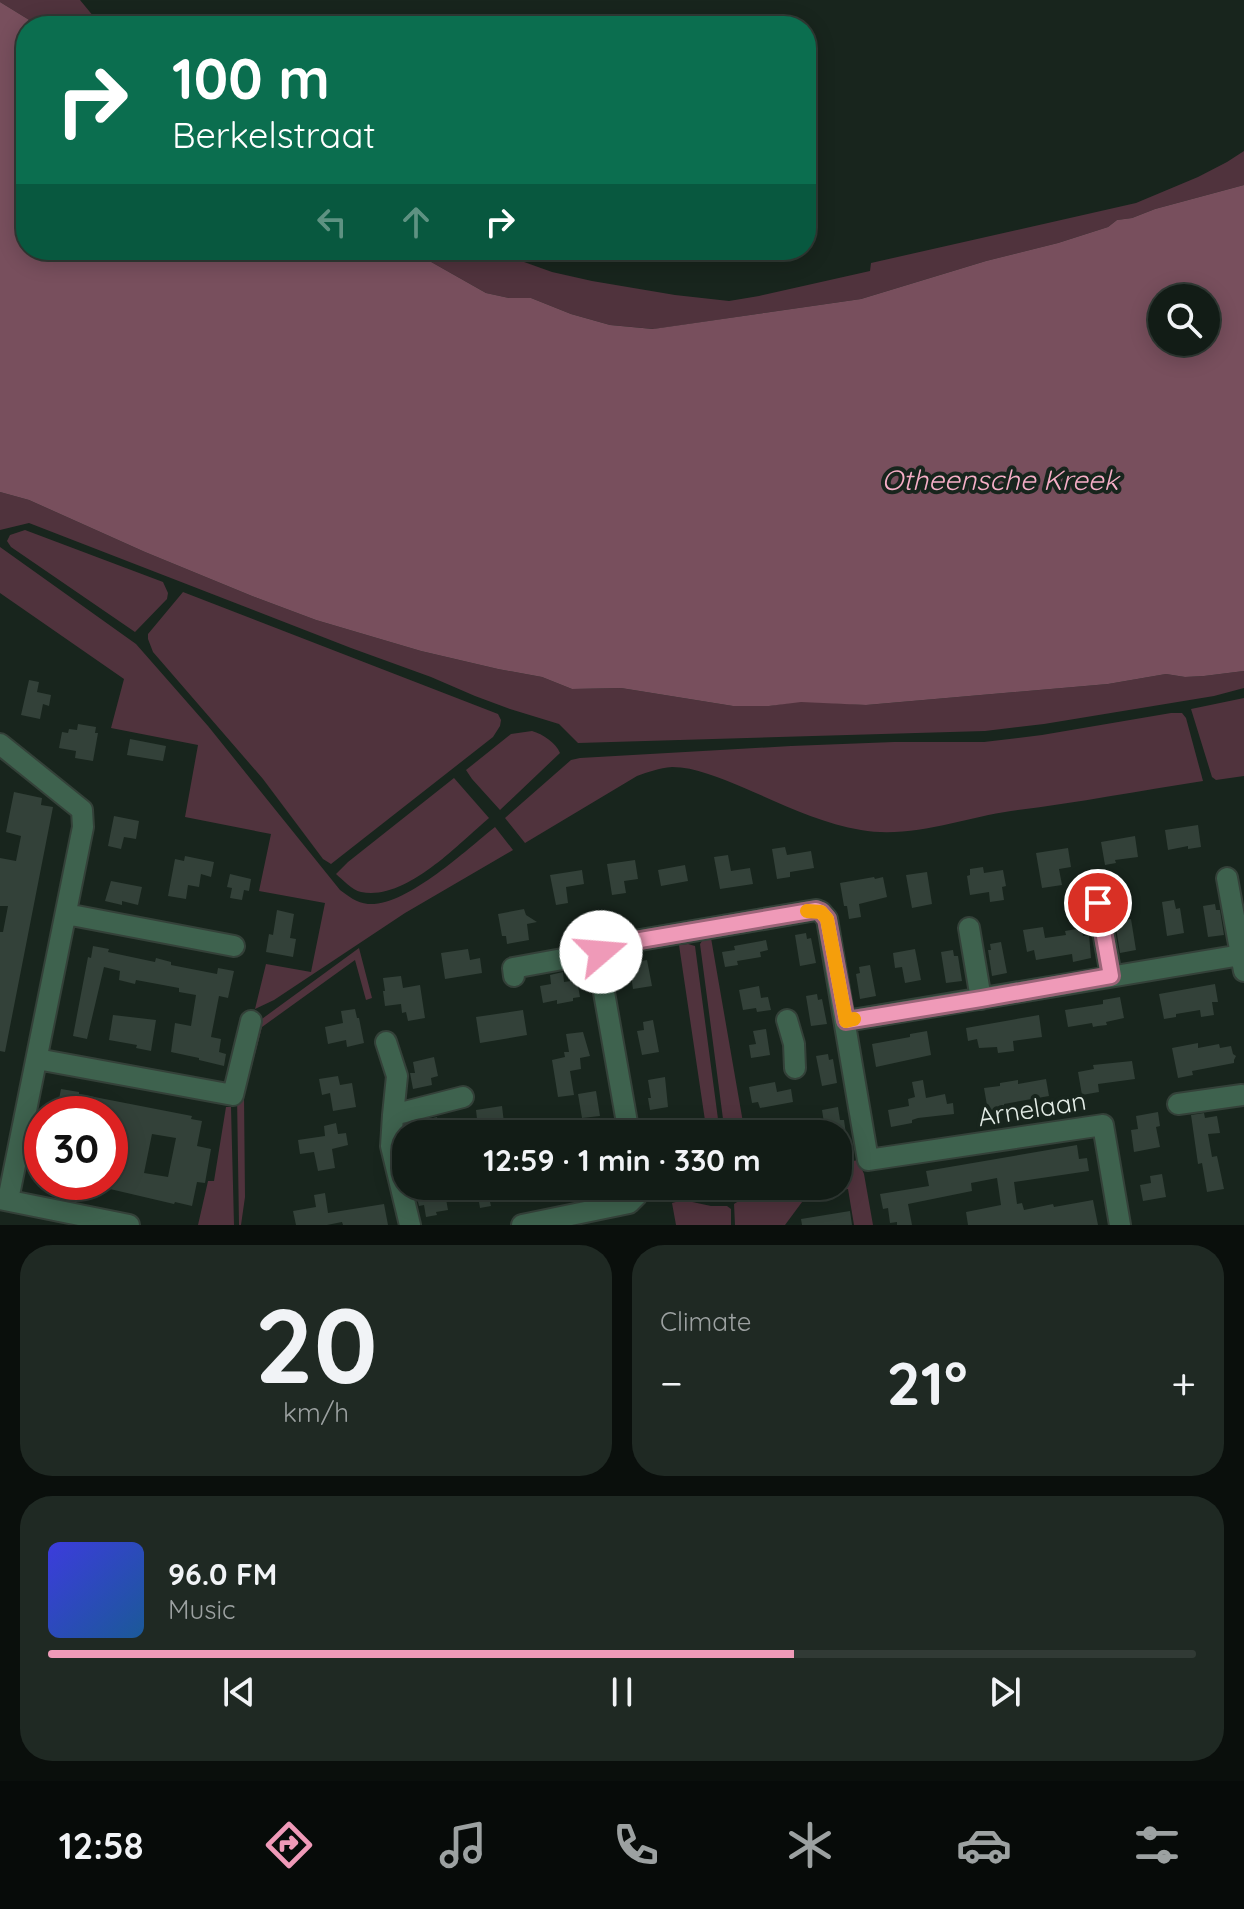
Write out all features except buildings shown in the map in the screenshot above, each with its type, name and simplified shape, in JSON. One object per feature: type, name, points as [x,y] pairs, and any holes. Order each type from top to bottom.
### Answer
[{"type":"street","points":[[0,744],[82,810],[83,827],[37,1059],[4,1199],[129,1225]]},
{"type":"street","points":[[514,976],[513,968],[601,952],[611,945],[816,910],[827,919],[846,1021],[1111,976],[1242,963],[1227,878]]},
{"type":"street","points":[[1098,903],[1111,976]]},
{"type":"street","points":[[66,914],[234,946]]},
{"type":"street","points":[[969,928],[981,999]]},
{"type":"street","points":[[601,952],[599,964],[627,1120]]},
{"type":"street","points":[[787,1020],[794,1044],[795,1068]]},
{"type":"street","points":[[37,1059],[233,1095],[251,1021]]},
{"type":"street","name":"Arnelaan","points":[[846,1021],[868,1160],[1103,1125],[1120,1225]]},
{"type":"street","points":[[386,1042],[397,1076],[391,1146],[410,1225]]},
{"type":"street","points":[[393,1115],[463,1097]]},
{"type":"street","points":[[1178,1104],[1243,1098]]},
{"type":"street","points":[[522,1225],[629,1203],[631,1200]]},
{"type":"shaded area","points":[[80,0],[93,16],[23,16],[0,2]]},
{"type":"shaded area","points":[[1244,151],[1244,185],[1117,220],[1108,227],[1058,243],[861,299],[654,329],[610,325],[531,298],[509,298],[486,293],[428,260],[519,260],[592,281],[729,301],[870,271],[871,263],[1136,203],[1227,162]]},
{"type":"shaded area","points":[[0,492],[29,500],[145,552],[316,620],[421,651],[542,677],[572,689],[621,688],[733,706],[769,706],[801,701],[866,705],[1108,684],[1166,674],[1185,677],[1244,671],[1244,688],[1214,696],[985,731],[578,743],[559,724],[475,696],[29,523],[0,530]]},
{"type":"shaded area","points":[[25,530],[163,582],[167,599],[135,632],[11,547],[7,541],[10,535]]},
{"type":"shaded area","points":[[0,547],[136,644],[208,726],[340,890],[353,899],[368,904],[400,896],[435,875],[495,827],[513,850],[405,913],[274,1000],[255,1009],[266,964],[311,972],[325,903],[259,891],[271,834],[185,817],[198,745],[111,728],[124,679],[0,593]]},
{"type":"shaded area","points":[[183,592],[498,714],[500,726],[493,737],[331,864],[323,859],[263,779],[153,652],[148,634]]},
{"type":"shaded area","points":[[1244,698],[1244,776],[1216,780],[1212,777],[1191,709]]},
{"type":"shaded area","points":[[1182,713],[1186,718],[1203,781],[1011,811],[918,830],[880,832],[845,827],[707,774],[672,767],[637,776],[525,843],[505,818],[571,760],[580,758],[791,746],[984,742]]},
{"type":"shaded area","points":[[532,731],[549,739],[560,753],[500,810],[466,770],[511,734]]},
{"type":"shaded area","points":[[454,778],[489,818],[446,856],[413,880],[378,893],[358,891],[336,874],[348,862]]},
{"type":"shaded area","points":[[711,938],[743,1120],[723,1120],[702,941]]},
{"type":"shaded area","points":[[679,945],[695,946],[718,1120],[705,1120]]},
{"type":"shaded area","points":[[359,948],[372,998],[366,1000],[355,960],[262,1027],[244,1096],[245,1197],[239,1225],[237,1095],[255,1024]]},
{"type":"shaded area","points":[[226,1107],[231,1107],[234,1225],[198,1225],[208,1181],[214,1181]]},
{"type":"shaded area","points":[[858,1160],[864,1174],[873,1225],[854,1225],[850,1200],[852,1161]]},
{"type":"shaded area","points":[[683,1200],[727,1206],[731,1209],[731,1225],[676,1225],[672,1203]]},
{"type":"shaded area","points":[[740,1200],[804,1200],[785,1225],[735,1225],[734,1204]]},
{"type":"water","name":"Otheensche Kreek","points":[[0,2],[23,16],[16,16],[16,260],[428,260],[486,293],[509,298],[531,298],[610,325],[653,329],[861,299],[1058,243],[1108,227],[1117,220],[1244,185],[1244,671],[1185,677],[1166,674],[1108,684],[866,705],[801,702],[733,706],[621,688],[572,689],[542,677],[421,651],[316,620],[145,552],[29,500],[0,492]]},
{"type":"slow traffic","points":[[807,911],[816,910],[827,919],[846,1021],[854,1019]]},
{"type":"route","points":[[601,952],[611,945],[816,910],[827,919],[846,1021],[1111,976],[1098,903]]}]
